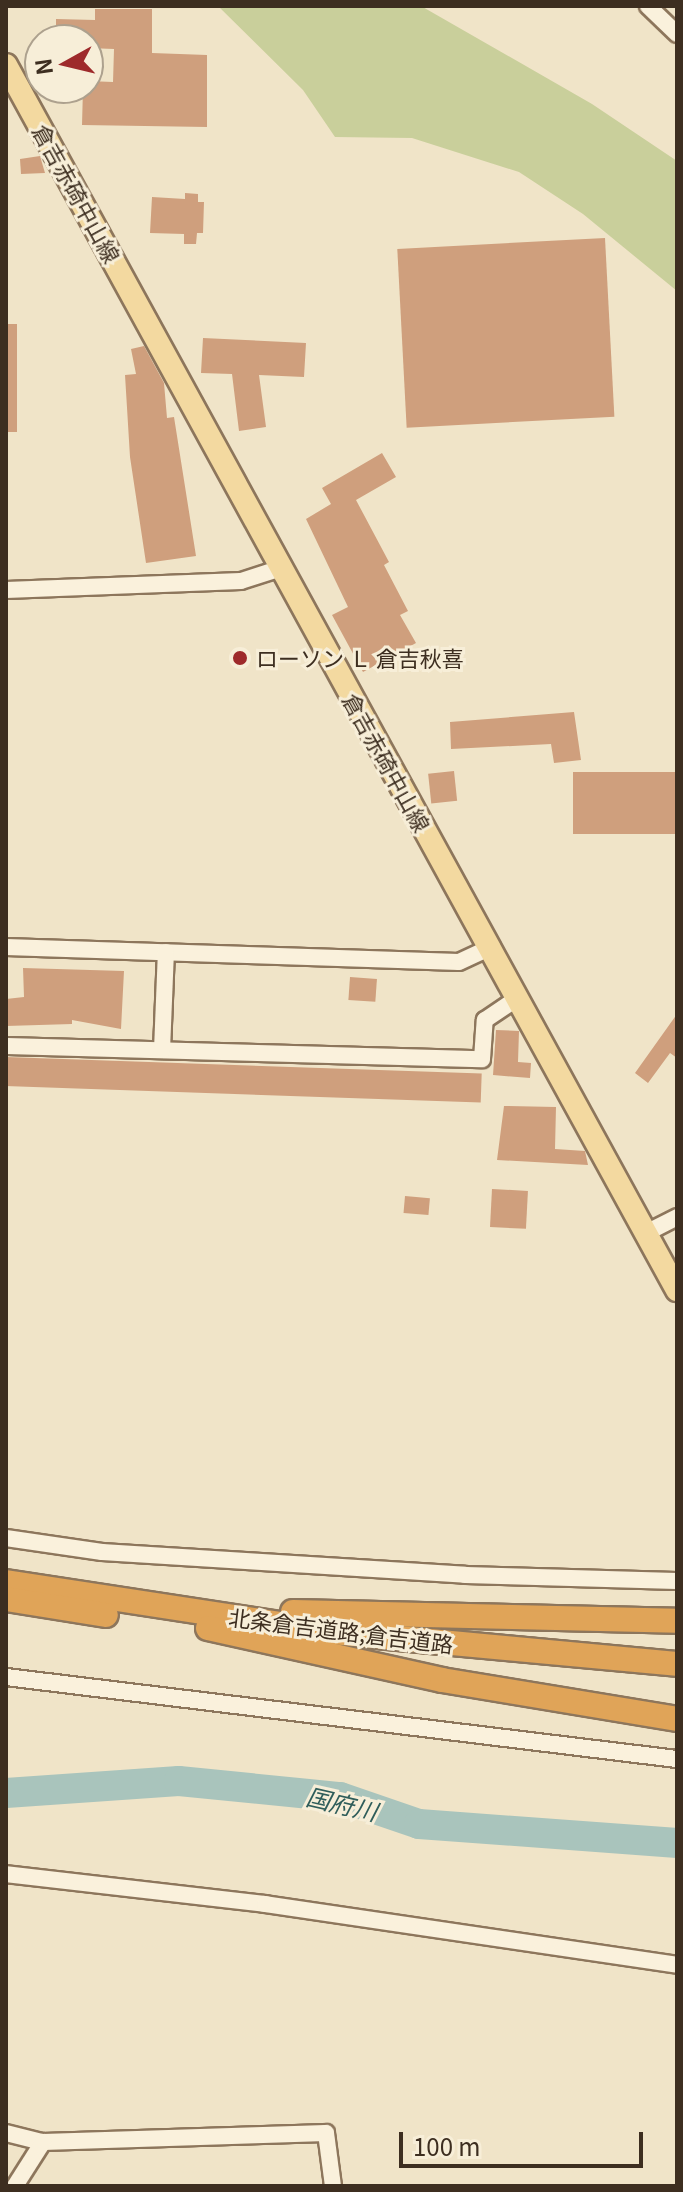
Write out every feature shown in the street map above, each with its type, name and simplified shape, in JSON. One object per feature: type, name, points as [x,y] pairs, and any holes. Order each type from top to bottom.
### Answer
[{"type":"highway","name":"北条倉吉道路;倉吉道路","points":[[6,1582],[347,1633],[677,1664]]},
{"type":"highway","name":"北条倉吉道路;倉吉道路","points":[[6,1599],[208,1628],[677,1680]]},
{"type":"highway","points":[[123,1601],[382,1617],[677,1621]]},
{"type":"highway","points":[[208,1628],[442,1680],[677,1719]]},
{"type":"main road","name":"倉吉赤碕中山線","points":[[6,65],[677,1290]]},
{"type":"street","points":[[648,6],[677,34]]},
{"type":"street","points":[[6,590],[241,581],[281,568]]},
{"type":"street","points":[[6,947],[459,962],[491,947]]},
{"type":"street","points":[[162,1050],[166,952]]},
{"type":"street","points":[[6,1046],[482,1059],[485,1020],[519,997]]},
{"type":"street","points":[[646,1233],[677,1217]]},
{"type":"street","points":[[6,1538],[102,1552],[355,1568],[677,1581]]},
{"type":"street","points":[[6,1677],[677,1759]]},
{"type":"street","points":[[6,1874],[417,1925],[677,1965]]},
{"type":"street","points":[[6,2133],[43,2142],[326,2133],[333,2186]]},
{"type":"street","points":[[15,2186],[43,2142]]},
{"type":"green space","points":[[218,6],[421,6],[592,104],[677,161],[677,291],[583,214],[519,172],[412,138],[335,137],[303,90]]},
{"type":"building","points":[[95,9],[152,9],[152,53],[207,55],[207,127],[82,125],[83,104],[104,104],[104,82],[113,82],[114,49],[104,49],[104,24],[56,24],[56,19],[95,20]]},
{"type":"building","points":[[40,156],[45,173],[21,174],[20,159]]},
{"type":"building","points":[[185,193],[198,194],[198,202],[204,202],[203,233],[197,233],[196,244],[184,244],[184,234],[150,233],[152,197],[185,199]]},
{"type":"building","points":[[605,238],[614,417],[407,428],[397,249]]},
{"type":"building","points":[[6,324],[17,324],[17,432],[6,432]]},
{"type":"building","points":[[203,338],[306,343],[304,377],[259,375],[266,427],[239,431],[232,374],[201,373]]},
{"type":"building","points":[[144,346],[164,383],[167,418],[174,417],[196,556],[146,563],[130,457],[125,375],[136,374],[131,349]]},
{"type":"building","points":[[382,453],[396,477],[356,500],[389,562],[384,565],[408,611],[400,615],[416,643],[363,672],[332,615],[348,607],[306,519],[331,504],[322,488]]},
{"type":"building","points":[[574,712],[581,760],[554,763],[551,744],[451,749],[450,722]]},
{"type":"building","points":[[454,771],[457,801],[431,804],[428,774]]},
{"type":"building","points":[[573,772],[677,772],[677,834],[573,834]]},
{"type":"building","points":[[23,968],[124,971],[121,1029],[72,1020],[72,1024],[6,1026],[6,999],[24,997]]},
{"type":"building","points":[[350,977],[377,979],[375,1002],[348,1000]]},
{"type":"building","points":[[677,1014],[677,1058],[670,1053],[648,1083],[635,1073]]},
{"type":"building","points":[[496,1030],[519,1031],[518,1062],[531,1063],[530,1078],[493,1075]]},
{"type":"building","points":[[6,1057],[482,1074],[481,1103],[6,1086]]},
{"type":"building","points":[[504,1106],[556,1107],[555,1149],[585,1151],[588,1165],[497,1160]]},
{"type":"building","points":[[492,1189],[528,1191],[526,1229],[490,1227]]},
{"type":"building","points":[[405,1196],[430,1198],[428,1215],[404,1213]]},
{"type":"waterway","name":"国府川","points":[[6,1793],[179,1781],[340,1797],[419,1824],[677,1843]]},
{"type":"place","name":"ローソン Ｌ 倉吉秋喜","points":[[240,658]]}]
